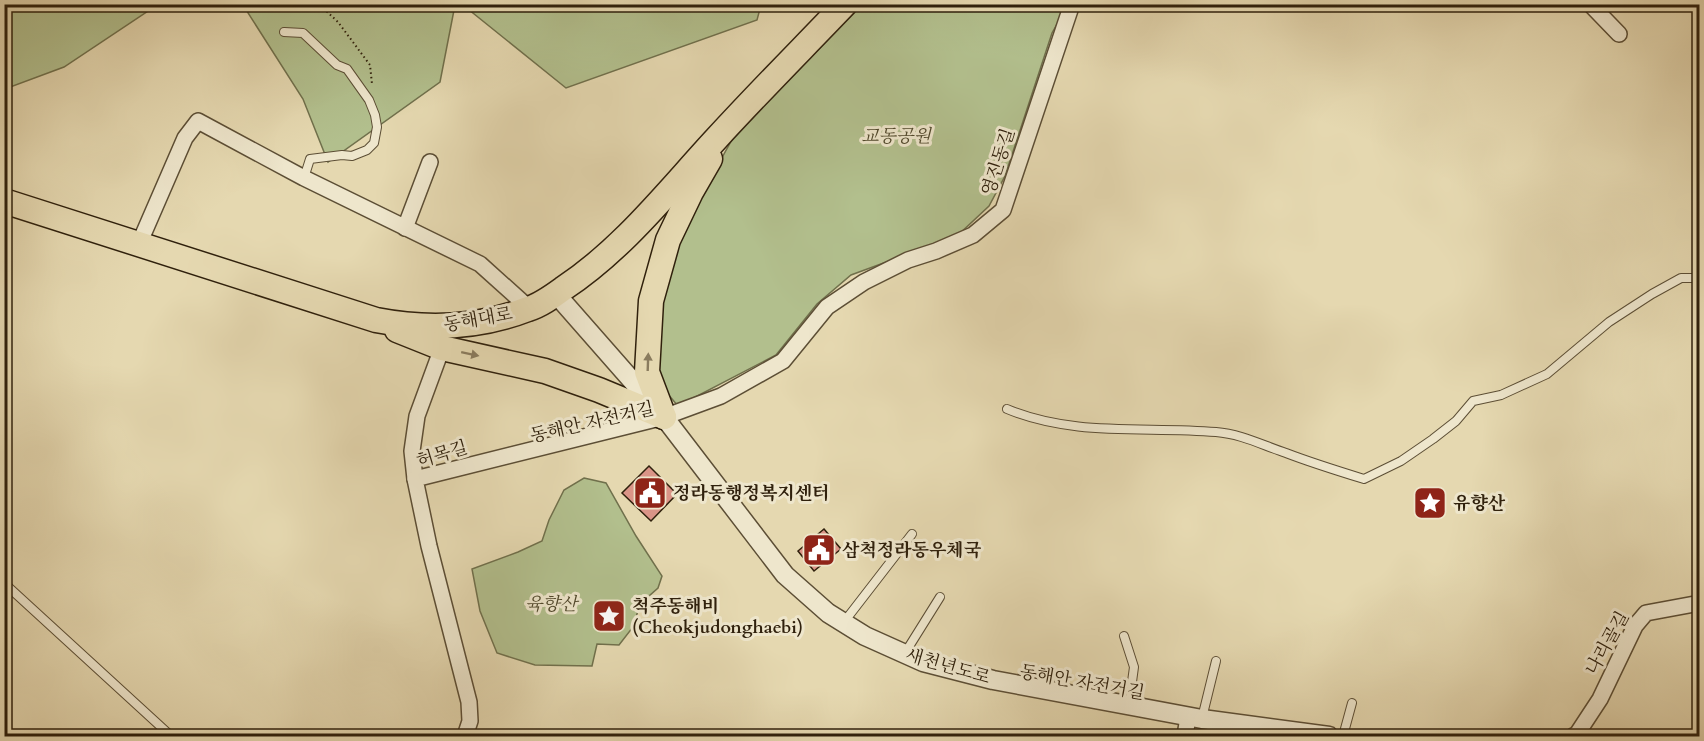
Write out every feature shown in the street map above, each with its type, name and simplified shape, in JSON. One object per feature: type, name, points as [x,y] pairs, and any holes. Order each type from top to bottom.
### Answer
[{"type":"main road","name":"동해대로","points":[[4,201],[376,320],[420,326],[461,326],[530,309],[588,272],[620,243],[730,123],[845,4]]},
{"type":"main road","points":[[664,417],[647,372],[651,301],[668,240],[691,192],[730,123]]},
{"type":"main road","points":[[376,320],[442,348],[545,371],[664,417]]},
{"type":"street","name":"영진동길","points":[[664,417],[722,396],[783,362],[827,307],[864,282],[908,260],[973,235],[1003,210],[1072,4]]},
{"type":"street","points":[[1590,4],[1619,34]]},
{"type":"street","points":[[139,244],[185,138],[198,121],[304,178],[480,264],[530,309]]},
{"type":"street","points":[[405,228],[430,162]]},
{"type":"street","name":"새천년도로","points":[[556,294],[664,417],[785,575],[813,602],[843,623],[904,654],[942,668],[974,676],[1195,718],[1329,736]]},
{"type":"street","points":[[415,479],[412,451],[417,416],[442,348]]},
{"type":"street","name":"허목길","points":[[465,736],[470,721],[469,702],[429,546],[415,479],[664,417]]},
{"type":"street","name":"나리골길","points":[[1573,736],[1577,734],[1600,699],[1630,635],[1646,613],[1700,603]]},
{"type":"street","points":[[1185,736],[1195,718]]},
{"type":"lane","points":[[284,32],[303,33],[337,65],[347,69],[369,100],[375,115],[374,143],[368,150],[352,156],[310,159],[304,178]]},
{"type":"lane","points":[[1007,410],[1049,423],[1083,428],[1217,432],[1245,436],[1321,466],[1364,478],[1401,461],[1433,439],[1456,421],[1473,401],[1501,395],[1547,374],[1609,322],[1652,294],[1681,278],[1700,278]]},
{"type":"lane","points":[[843,623],[912,534]]},
{"type":"lane","points":[[4,583],[171,736]]},
{"type":"lane","points":[[904,654],[940,597]]},
{"type":"lane","points":[[1124,636],[1134,667],[1129,704]]},
{"type":"lane","points":[[1195,718],[1216,661]]},
{"type":"lane","points":[[1343,736],[1352,703]]},
{"type":"path","points":[[326,4],[324,9],[338,22],[370,65],[373,88],[369,100]]},
{"type":"green space","points":[[5,4],[157,5],[64,67],[5,89]]},
{"type":"green space","points":[[243,5],[455,5],[440,82],[328,162],[303,99]]},
{"type":"green space","points":[[463,5],[761,5],[757,20],[566,88]]},
{"type":"green space","name":"교동공원","points":[[862,5],[1068,5],[1052,33],[1005,176],[989,206],[957,236],[851,275],[817,304],[776,355],[678,406],[661,386],[656,360],[658,318],[677,239],[734,136]]},
{"type":"green space","name":"육향산","points":[[584,478],[606,483],[662,576],[658,588],[640,604],[633,627],[619,645],[597,644],[592,666],[535,665],[497,653],[480,611],[472,569],[542,541],[549,520],[564,490]]},
{"type":"building","name":"정라동행정복지센터","points":[[649,466],[677,494],[651,521],[622,493]]},
{"type":"building","name":"삼척정라동우체국","points":[[824,529],[841,549],[814,571],[798,551]]},
{"type":"place","name":"정라동행정복지센터","points":[[650,493]]},
{"type":"place","name":"유향산","points":[[1430,503]]},
{"type":"place","name":"삼척정라동우체국","points":[[819,550]]},
{"type":"place","name":"척주동해비 (Cheokjudonghaebi)","points":[[609,616]]}]
